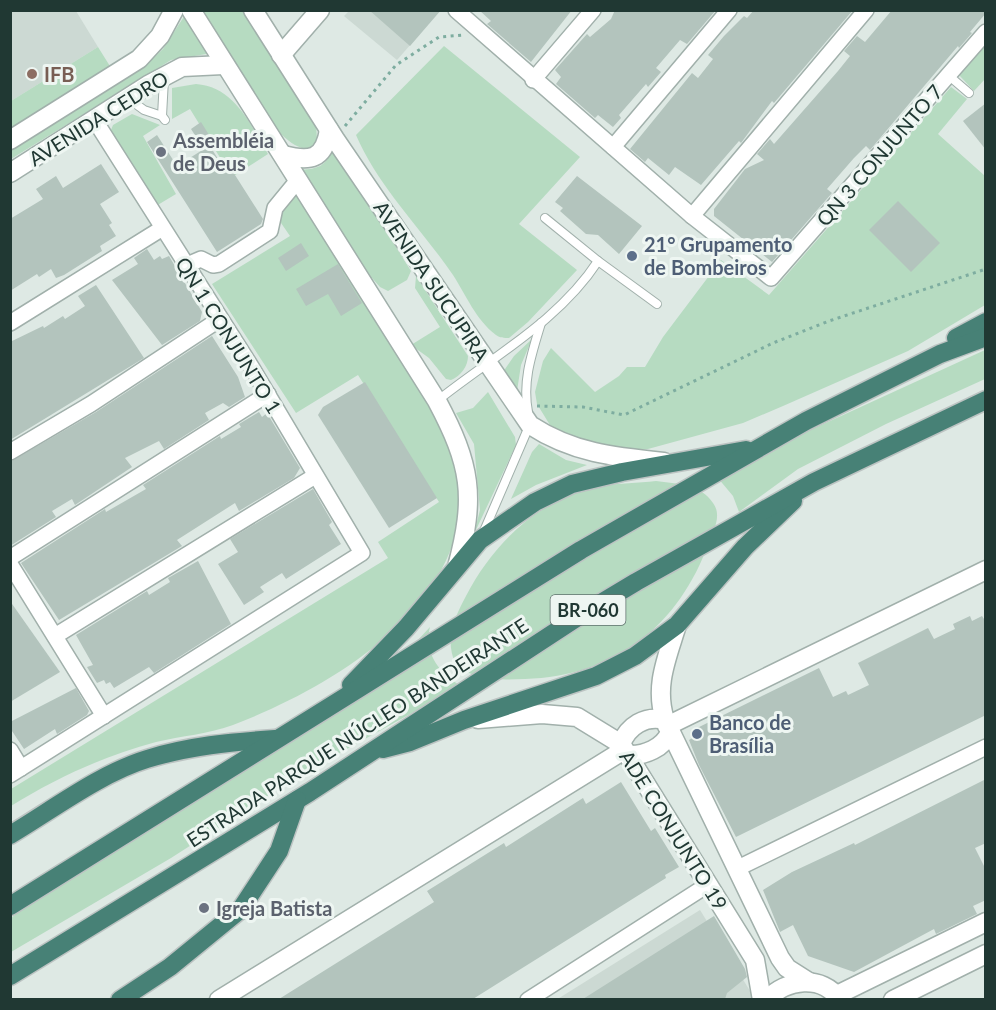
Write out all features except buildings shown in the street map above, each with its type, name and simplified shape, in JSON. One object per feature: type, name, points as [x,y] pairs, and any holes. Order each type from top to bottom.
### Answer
[{"type":"highway","points":[[940,354],[958,336],[986,322]]},
{"type":"highway","name":"ESTRADA PARQUE NÚCLEO BANDEIRANTE","points":[[10,906],[581,550],[806,421],[940,354],[986,337]]},
{"type":"highway","name":"ESTRADA PARQUE NÚCLEO BANDEIRANTE","points":[[10,976],[297,800],[581,615],[814,482],[962,409],[986,400]]},
{"type":"highway","points":[[962,409],[986,408]]},
{"type":"highway","points":[[338,700],[406,628],[480,540],[535,502],[572,484],[762,447]]},
{"type":"highway","points":[[370,752],[410,742],[464,720],[596,676],[635,656],[677,625],[745,547],[814,482]]},
{"type":"highway","points":[[10,835],[111,775],[146,759],[218,742],[276,739]]},
{"type":"highway","points":[[120,999],[171,967],[241,909],[279,851],[297,800]]},
{"type":"street","name":"AVENIDA CEDRO","points":[[10,140],[139,59],[160,36],[174,10]]},
{"type":"street","points":[[191,10],[223,65],[283,155],[437,400],[463,458],[468,487],[470,504],[457,567]]},
{"type":"street","name":"AVENIDA SUCUPIRA","points":[[253,10],[332,134],[530,426],[555,442],[604,456],[672,463]]},
{"type":"street","points":[[281,56],[320,10]]},
{"type":"street","points":[[533,80],[593,10]]},
{"type":"street","points":[[613,147],[729,10]]},
{"type":"street","points":[[455,11],[692,216],[866,10]]},
{"type":"street","name":"QN 3 CONJUNTO 7","points":[[692,216],[771,278],[986,32]]},
{"type":"street","name":"AVENIDA CEDRO","points":[[10,173],[128,98],[182,67],[223,65]]},
{"type":"street","name":"QN 1 CONJUNTO 1","points":[[94,119],[161,229],[268,394],[362,553],[104,716]]},
{"type":"street","points":[[283,155],[305,160],[315,156],[323,150],[332,134]]},
{"type":"street","points":[[185,266],[201,259],[216,265],[266,235],[273,227],[275,208],[298,180]]},
{"type":"street","points":[[10,323],[161,229]]},
{"type":"street","points":[[10,452],[91,404],[220,319]]},
{"type":"street","points":[[10,558],[268,394]]},
{"type":"street","points":[[55,636],[315,476]]},
{"type":"street","points":[[10,564],[104,716],[16,771],[10,750]]},
{"type":"street","points":[[667,726],[986,570]]},
{"type":"street","name":"ADE CONJUNTO 19","points":[[677,625],[661,676],[660,703],[667,726],[780,958],[787,968],[809,982],[825,986],[838,997]]},
{"type":"street","name":"ADE CONJUNTO 19","points":[[464,720],[542,714],[577,717],[625,750],[755,960],[764,999]]},
{"type":"street","points":[[625,750],[626,734],[637,724],[652,718],[667,726]]},
{"type":"street","points":[[219,999],[625,750],[640,754],[656,748],[666,740],[667,726]]},
{"type":"street","points":[[738,868],[986,747]]},
{"type":"street","points":[[528,999],[710,884]]},
{"type":"street","points":[[838,997],[986,922]]},
{"type":"street","points":[[893,999],[916,994],[986,954]]},
{"type":"street","points":[[764,999],[785,985],[809,982]]},
{"type":"lane","points":[[948,75],[969,93]]},
{"type":"lane","points":[[128,98],[144,110],[164,118],[164,77]]},
{"type":"lane","points":[[545,218],[598,261],[657,304]]},
{"type":"lane","points":[[437,400],[541,323],[558,308],[598,261]]},
{"type":"lane","points":[[480,540],[530,426],[526,380],[541,323]]},
{"type":"path","points":[[332,134],[396,65],[439,37],[480,34]]},
{"type":"path","points":[[527,406],[583,407],[624,414],[773,343],[829,321],[986,268]]},
{"type":"shaded area","name":"IFB","points":[[11,11],[76,11],[98,47],[11,101]]},
{"type":"shaded area","points":[[349,11],[440,11],[397,60],[344,16]]},
{"type":"shaded area","points":[[700,910],[755,999],[556,1000]]},
{"type":"green space","points":[[200,11],[244,11],[316,123],[317,140],[312,148],[298,146],[282,135],[265,117],[233,69]]},
{"type":"green space","points":[[185,15],[212,53],[171,60],[11,159],[11,149],[148,63],[163,49]]},
{"type":"green space","points":[[444,46],[580,157],[519,224],[577,270],[528,322],[509,338],[496,335],[477,315],[441,258],[376,173],[356,135]]},
{"type":"green space","points":[[985,46],[985,79],[974,91],[959,75]]},
{"type":"green space","points":[[98,47],[113,71],[11,134],[11,101]]},
{"type":"green space","points":[[196,84],[221,92],[231,100],[248,119],[268,154],[232,177],[190,109],[172,119],[172,88]]},
{"type":"green space","points":[[951,87],[967,99],[938,134],[985,176],[985,305],[908,351],[743,423],[648,449],[629,450],[578,444],[553,430],[537,404],[535,392],[543,361],[551,348],[595,392],[619,376],[627,367],[645,367],[663,337],[721,260],[769,295]]},
{"type":"green space","points":[[132,114],[160,125],[143,136],[176,194],[156,206],[111,130],[113,125]]},
{"type":"green space","points":[[334,148],[411,271],[407,280],[388,291],[380,287],[372,278],[366,278],[297,170],[320,166],[327,160]]},
{"type":"green space","points":[[294,191],[388,335],[450,437],[461,496],[453,543],[432,585],[402,623],[363,655],[321,683],[233,725],[156,742],[99,761],[45,786],[11,806],[11,789],[388,558],[378,542],[439,502],[358,375],[296,413],[212,284],[290,236],[270,207]]},
{"type":"green space","points":[[416,276],[468,356],[463,370],[451,380],[446,379],[429,358],[411,345],[440,327],[415,288]]},
{"type":"green space","points":[[532,339],[521,365],[517,391],[501,375],[514,356]]},
{"type":"green space","points":[[985,350],[985,379],[886,424],[798,469],[739,512],[733,496],[712,471],[772,452],[806,432]]},
{"type":"green space","points":[[488,392],[515,437],[516,445],[474,534],[480,510],[474,444],[456,413],[473,408]]},
{"type":"green space","points":[[539,444],[566,460],[587,465],[536,485],[511,499],[532,452]]},
{"type":"green space","points":[[656,481],[680,484],[702,492],[716,508],[717,517],[715,528],[696,572],[680,598],[640,641],[588,668],[558,676],[525,679],[489,678],[472,674],[456,665],[452,656],[451,638],[458,613],[477,576],[490,558],[521,525],[558,501],[579,492],[608,485]]},
{"type":"green space","points":[[430,627],[429,646],[435,662],[446,675],[461,686],[305,772],[171,858],[11,952],[11,918],[52,886],[403,656]]},
{"type":"place","name":"IFB","points":[[32,74]]},
{"type":"place","name":"Assembléia de Deus","points":[[161,152]]},
{"type":"place","name":"21° Grupamento de Bombeiros","points":[[632,256]]},
{"type":"place","name":"Banco de Brasília","points":[[697,734]]},
{"type":"place","name":"Igreja Batista","points":[[204,908]]}]
